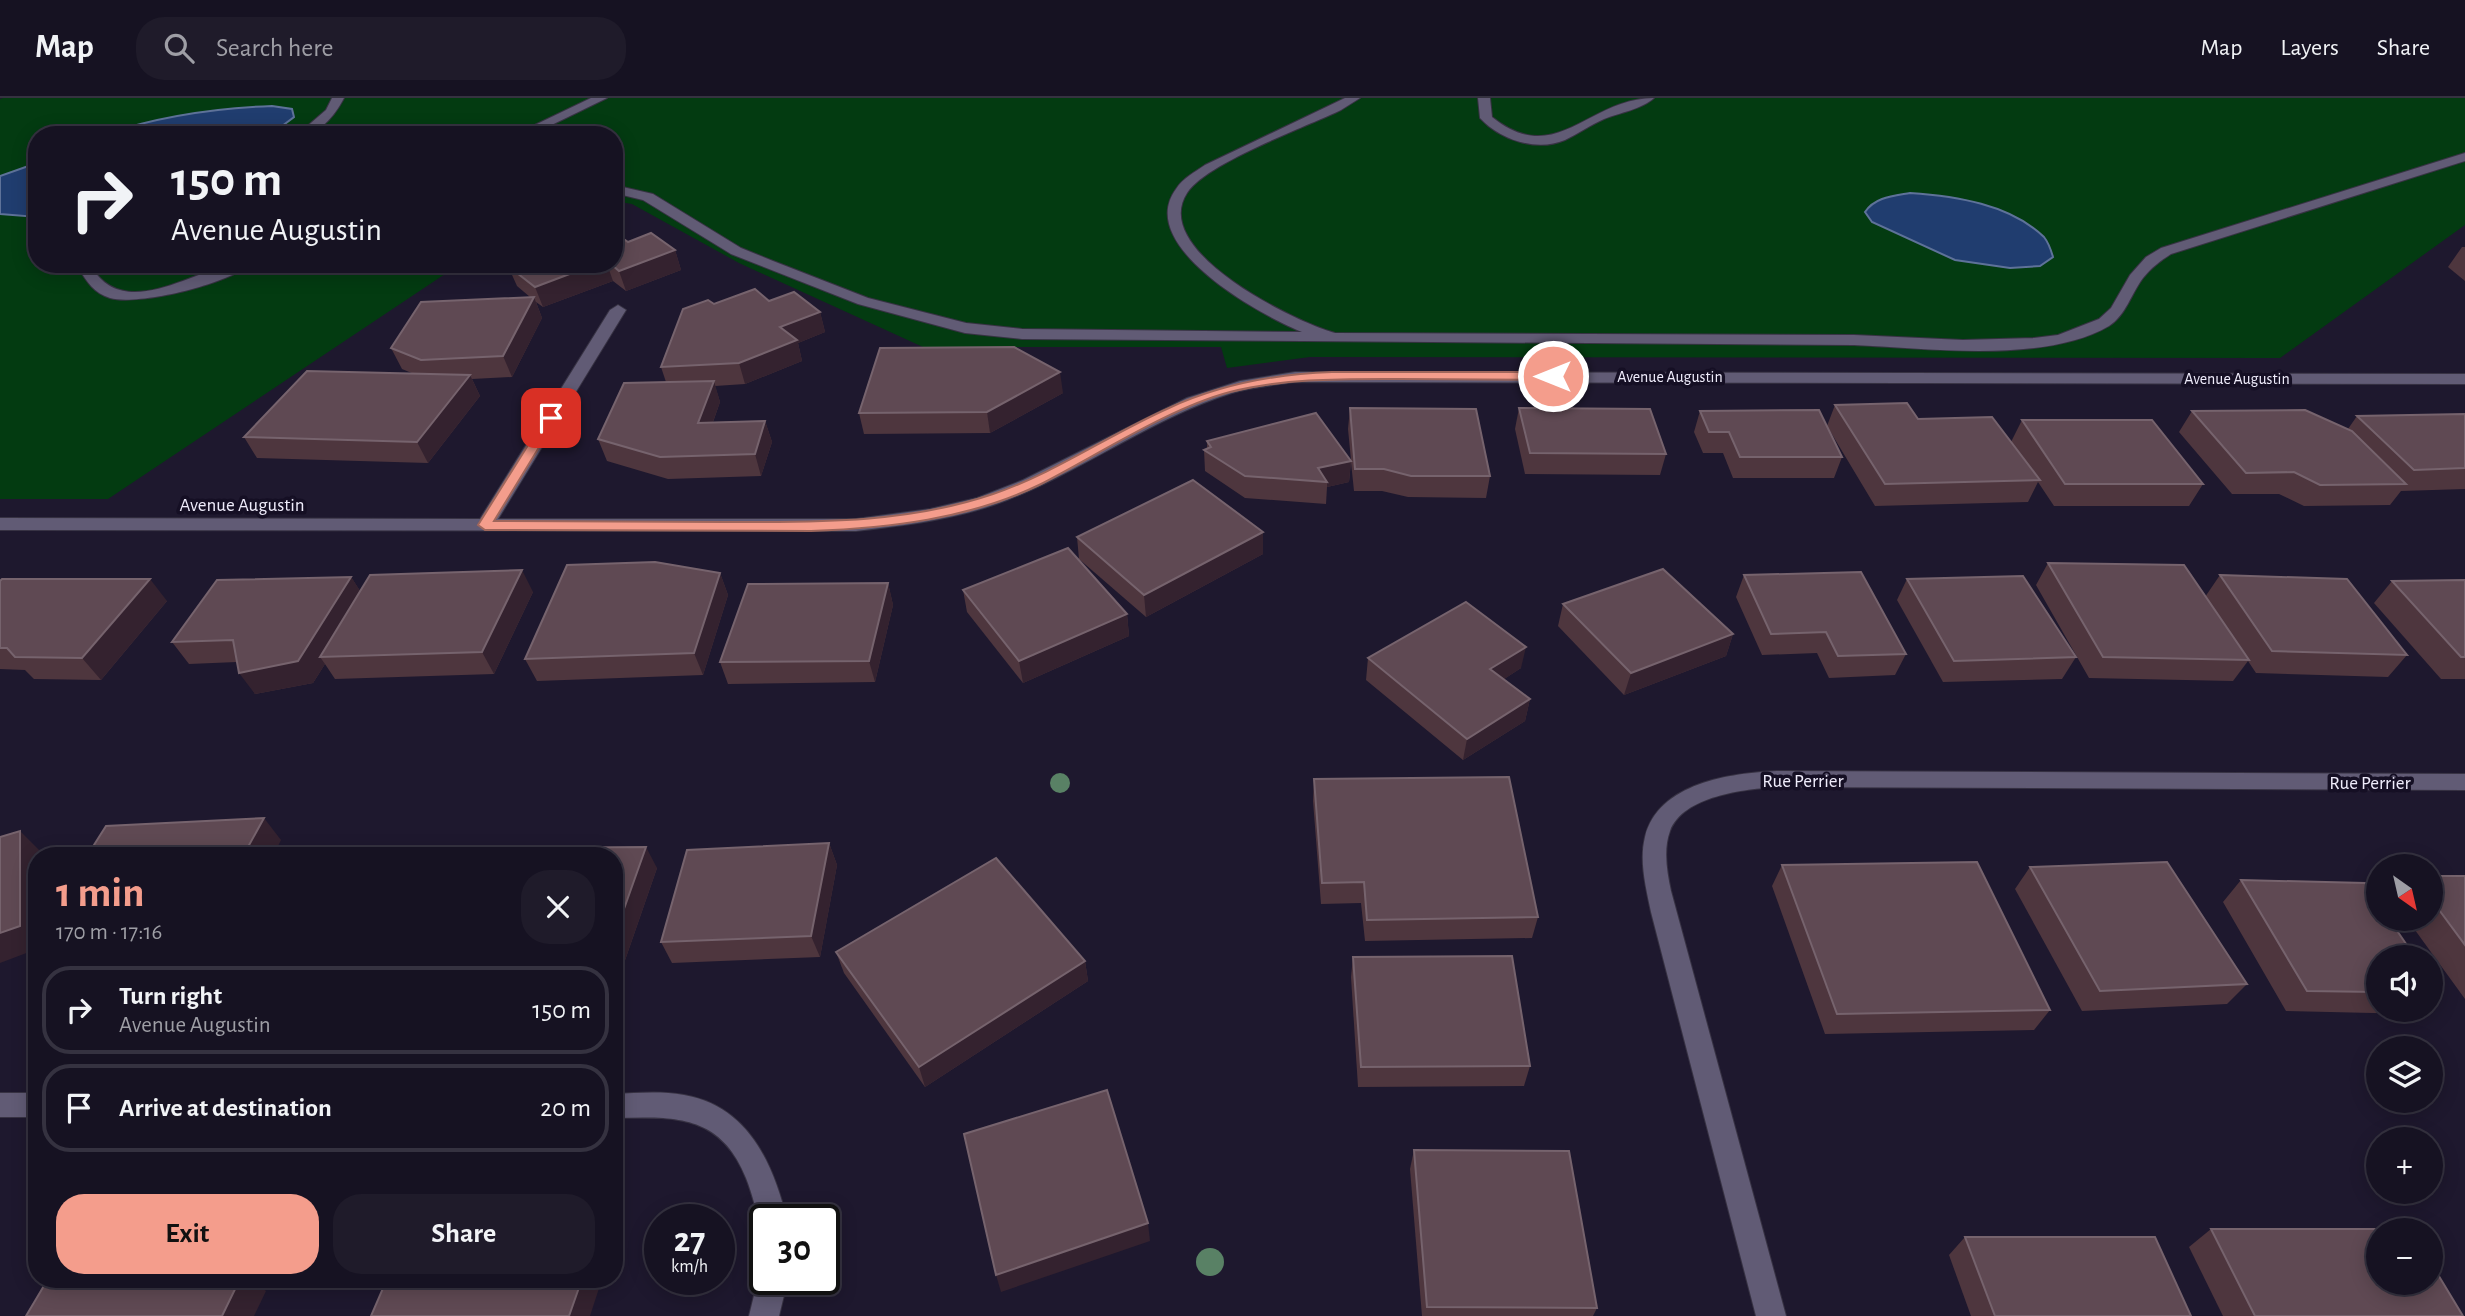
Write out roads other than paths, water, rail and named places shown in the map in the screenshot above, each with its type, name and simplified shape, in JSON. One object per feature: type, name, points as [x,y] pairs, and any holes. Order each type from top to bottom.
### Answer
[{"type":"street","points":[[314,126],[331,113],[338,98]]},
{"type":"street","points":[[540,126],[601,98]]},
{"type":"street","points":[[1334,338],[1312,332],[1281,316],[1210,271],[1176,228],[1176,209],[1181,190],[1200,175],[1234,156],[1335,111],[1354,98]]},
{"type":"street","points":[[1485,98],[1486,118],[1495,127],[1518,136],[1544,141],[1559,138],[1586,122],[1648,98]]},
{"type":"street","points":[[623,191],[648,197],[736,251],[768,264],[863,301],[965,328],[1022,334],[1854,340],[1963,345],[2060,339],[2104,322],[2117,310],[2135,278],[2151,260],[2166,251],[2465,157]]},
{"type":"street","points":[[89,273],[100,288],[116,295],[139,296],[168,290],[217,273]]},
{"type":"street","points":[[485,525],[618,310]]},
{"type":"street","name":"Avenue Augustin","points":[[0,524],[856,525],[927,516],[998,497],[1032,483],[1199,399],[1225,390],[1295,377],[2465,379]]},
{"type":"street","name":"Rue Perrier","points":[[1771,1316],[1663,912],[1656,875],[1656,847],[1660,826],[1671,812],[1690,799],[1710,791],[1758,780],[2465,782]]},
{"type":"street","points":[[0,1105],[28,1105]]},
{"type":"street","points":[[623,1106],[676,1107],[711,1116],[733,1135],[755,1164],[770,1204]]},
{"type":"street","points":[[764,1316],[769,1295]]},
{"type":"water","points":[[272,106],[292,109],[294,117],[282,126],[134,126],[186,114]]},
{"type":"water","points":[[28,166],[28,216],[0,214],[0,176]]},
{"type":"water","points":[[1910,193],[1963,200],[1999,209],[2044,237],[2053,257],[2040,266],[2010,268],[1955,260],[1872,222],[1865,212],[1879,200]]}]
